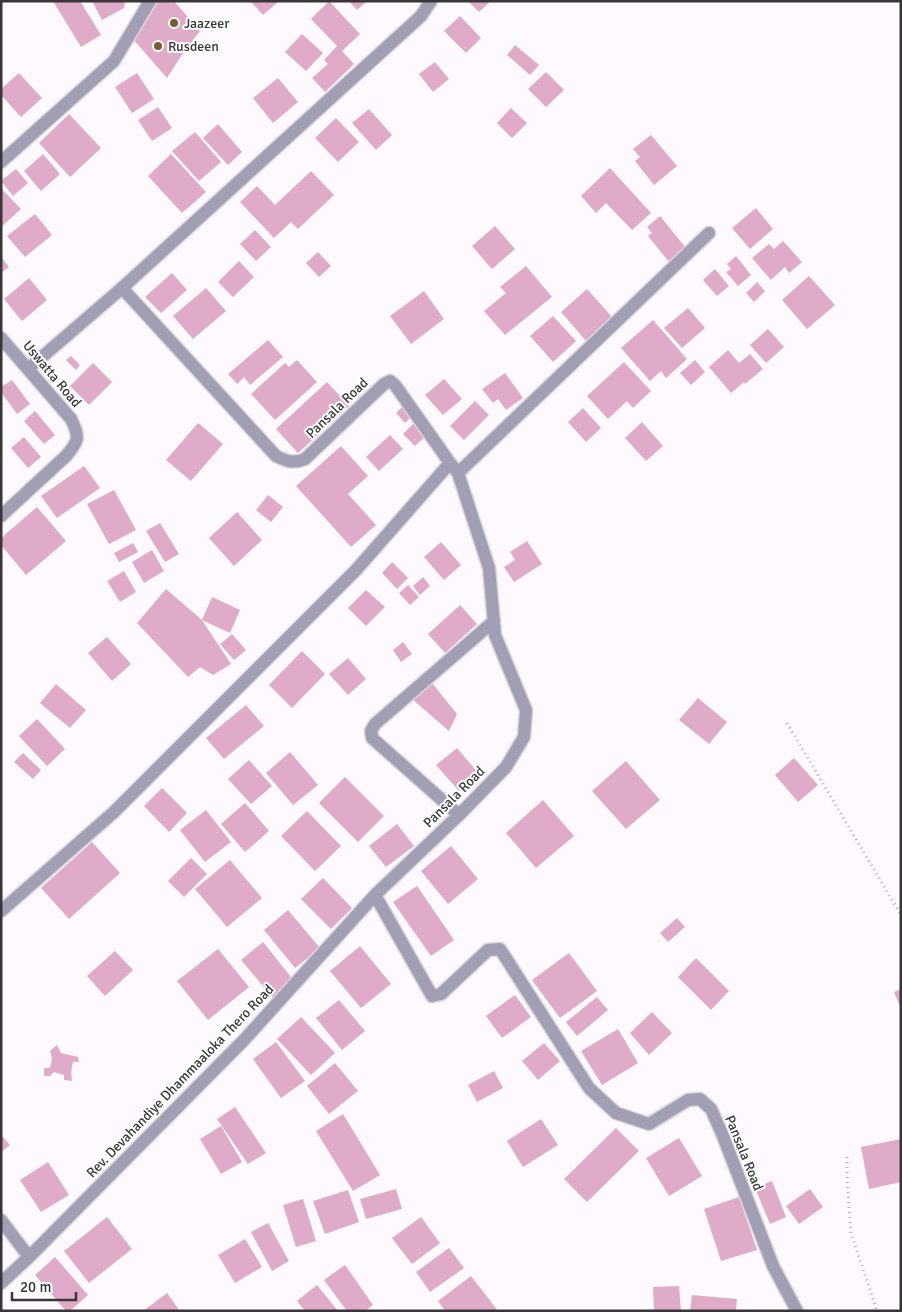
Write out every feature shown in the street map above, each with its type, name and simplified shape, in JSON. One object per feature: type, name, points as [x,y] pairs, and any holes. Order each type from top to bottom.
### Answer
[{"type":"street","points":[[1,162],[114,61],[150,1]]},
{"type":"street","points":[[28,369],[122,288],[421,16],[431,1]]},
{"type":"street","points":[[1,911],[114,812],[356,570],[454,468],[709,233]]},
{"type":"street","name":"Pansala Road","points":[[122,288],[276,456],[288,462],[298,462],[305,459],[384,384],[390,381],[395,384],[454,468],[489,568],[496,635],[526,710],[524,737],[506,767],[375,896],[432,996],[441,994],[488,950],[500,949],[589,1088],[616,1113],[649,1124],[688,1100],[700,1099],[710,1109],[723,1136],[773,1266],[798,1311]]},
{"type":"street","name":"Uswatta Road","points":[[1,338],[71,419],[77,432],[76,445],[1,516]]},
{"type":"street","points":[[459,815],[372,738],[371,730],[375,724],[494,621]]},
{"type":"street","name":"Rev. Devahandiye Dhammaaloka Thero Road","points":[[1,1283],[244,1040],[375,896]]},
{"type":"street","points":[[1,1220],[29,1257]]},
{"type":"path","points":[[787,723],[901,915]]},
{"type":"path","points":[[847,1157],[851,1233],[877,1311]]},
{"type":"building","points":[[53,1],[80,1],[101,35],[81,47]]},
{"type":"building","points":[[92,1],[125,1],[124,8],[102,20]]},
{"type":"building","points":[[157,1],[174,1],[200,31],[167,78],[133,39]]},
{"type":"building","points":[[250,1],[279,1],[263,15]]},
{"type":"building","points":[[329,1],[360,34],[342,51],[354,64],[325,92],[312,78],[328,64],[324,60],[337,46],[311,19]]},
{"type":"building","points":[[349,1],[367,1],[357,10]]},
{"type":"building","points":[[468,1],[491,1],[479,12]]},
{"type":"building","points":[[460,16],[481,38],[466,53],[444,31]]},
{"type":"building","points":[[302,34],[323,53],[306,71],[285,52]]},
{"type":"building","points":[[515,45],[539,65],[530,75],[507,55]]},
{"type":"building","points":[[435,62],[449,79],[433,92],[419,74]]},
{"type":"building","points":[[546,72],[564,90],[546,107],[528,89]]},
{"type":"building","points":[[19,73],[42,98],[21,117],[1,95],[1,89]]},
{"type":"building","points":[[137,73],[154,99],[132,113],[115,87]]},
{"type":"building","points":[[278,78],[298,102],[273,123],[253,98]]},
{"type":"building","points":[[158,107],[172,128],[152,141],[138,120]]},
{"type":"building","points":[[511,108],[527,123],[512,138],[497,123]]},
{"type":"building","points":[[369,109],[392,135],[376,150],[352,123]]},
{"type":"building","points":[[69,114],[101,148],[70,177],[39,143]]},
{"type":"building","points":[[336,118],[359,142],[338,162],[315,138]]},
{"type":"building","points":[[218,124],[242,152],[228,165],[203,138]]},
{"type":"building","points":[[195,132],[221,162],[199,181],[172,151]]},
{"type":"building","points":[[651,135],[677,166],[654,185],[635,161],[640,157],[633,149]]},
{"type":"building","points":[[43,154],[60,174],[41,191],[24,171]]},
{"type":"building","points":[[171,154],[206,192],[182,213],[148,176]]},
{"type":"building","points":[[610,168],[651,213],[632,230],[606,203],[596,213],[581,196]]},
{"type":"building","points":[[16,169],[28,183],[13,196],[1,181]]},
{"type":"building","points":[[311,171],[334,195],[298,229],[291,222],[274,238],[240,202],[257,186],[275,205]]},
{"type":"building","points":[[1,188],[21,209],[1,227]]},
{"type":"building","points":[[756,208],[773,229],[750,249],[732,228]]},
{"type":"building","points":[[35,214],[52,235],[25,257],[7,236]]},
{"type":"building","points":[[660,216],[686,248],[669,262],[648,236],[652,233],[647,227]]},
{"type":"building","points":[[495,226],[515,249],[492,269],[472,246]]},
{"type":"building","points":[[255,230],[271,247],[256,261],[240,244]]},
{"type":"building","points":[[783,241],[802,262],[789,273],[785,267],[771,280],[752,258],[769,244],[774,249]]},
{"type":"building","points":[[318,252],[331,266],[319,277],[306,263]]},
{"type":"building","points":[[736,256],[751,275],[738,286],[726,272],[731,269],[727,264]]},
{"type":"building","points":[[1,257],[9,267],[1,273]]},
{"type":"building","points":[[239,261],[254,277],[233,297],[218,282]]},
{"type":"building","points":[[526,266],[552,297],[505,335],[484,311],[506,293],[500,287]]},
{"type":"building","points":[[715,269],[729,286],[717,296],[703,280]]},
{"type":"building","points":[[172,273],[187,290],[161,313],[145,297]]},
{"type":"building","points":[[809,276],[835,305],[807,329],[782,300]]},
{"type":"building","points":[[29,278],[47,300],[22,321],[4,299]]},
{"type":"building","points":[[757,282],[765,291],[754,302],[746,293]]},
{"type":"building","points":[[206,288],[226,311],[193,339],[173,316]]},
{"type":"building","points":[[587,289],[613,318],[587,342],[561,312]]},
{"type":"building","points":[[424,291],[444,319],[411,344],[390,316]]},
{"type":"building","points":[[688,308],[705,328],[682,348],[664,328]]},
{"type":"building","points":[[553,316],[576,341],[553,362],[530,336]]},
{"type":"building","points":[[653,320],[687,359],[666,378],[661,371],[650,381],[621,348]]},
{"type":"building","points":[[768,329],[784,347],[766,363],[750,345]]},
{"type":"building","points":[[268,340],[283,357],[250,385],[244,377],[237,384],[228,374]]},
{"type":"building","points":[[728,350],[739,363],[750,354],[763,369],[731,393],[709,367]]},
{"type":"building","points":[[71,356],[80,365],[76,370],[66,360]]},
{"type":"building","points":[[297,360],[317,382],[275,420],[251,394],[285,363],[289,367]]},
{"type":"building","points":[[695,360],[705,372],[691,385],[680,373]]},
{"type":"building","points":[[624,362],[651,391],[633,408],[627,401],[608,419],[587,396]]},
{"type":"building","points":[[93,363],[112,382],[89,405],[70,386]]},
{"type":"building","points":[[505,373],[523,398],[506,410],[498,399],[493,403],[482,389]]},
{"type":"building","points":[[444,379],[462,399],[443,415],[425,395]]},
{"type":"building","points":[[12,380],[30,404],[17,414],[1,392],[1,387]]},
{"type":"building","points":[[327,382],[349,406],[298,453],[276,429]]},
{"type":"building","points":[[475,401],[489,415],[464,440],[450,426]]},
{"type":"building","points":[[405,404],[414,414],[405,423],[396,413]]},
{"type":"building","points":[[583,408],[601,428],[586,442],[568,422]]},
{"type":"building","points":[[35,411],[55,435],[44,444],[24,421]]},
{"type":"building","points":[[415,422],[427,435],[415,446],[403,434]]},
{"type":"building","points":[[642,422],[663,446],[646,461],[625,438]]},
{"type":"building","points":[[198,423],[223,444],[191,481],[166,460]]},
{"type":"building","points":[[390,435],[403,449],[379,471],[366,457]]},
{"type":"building","points":[[24,437],[41,457],[28,468],[11,448]]},
{"type":"building","points":[[341,446],[368,476],[348,494],[376,525],[351,547],[296,486]]},
{"type":"building","points":[[84,466],[100,488],[57,518],[41,496]]},
{"type":"building","points":[[114,490],[136,530],[109,544],[87,504]]},
{"type":"building","points":[[268,495],[283,507],[271,522],[256,510]]},
{"type":"building","points":[[37,507],[66,541],[26,575],[1,545],[1,538]]},
{"type":"building","points":[[237,512],[262,540],[234,566],[209,538]]},
{"type":"building","points":[[160,523],[179,554],[165,562],[146,531]]},
{"type":"building","points":[[527,541],[542,564],[514,582],[504,567],[515,560],[510,552]]},
{"type":"building","points":[[441,542],[461,565],[444,580],[424,557]]},
{"type":"building","points":[[133,543],[138,552],[119,562],[114,553]]},
{"type":"building","points":[[152,550],[164,571],[144,583],[132,562]]},
{"type":"building","points":[[392,562],[408,578],[397,589],[382,573]]},
{"type":"building","points":[[124,571],[136,592],[120,602],[107,581]]},
{"type":"building","points":[[423,577],[430,586],[420,595],[413,586]]},
{"type":"building","points":[[408,585],[419,597],[410,605],[399,593]]},
{"type":"building","points":[[166,589],[202,620],[231,664],[213,675],[200,667],[188,677],[137,623]]},
{"type":"building","points":[[366,590],[385,607],[366,626],[348,608]]},
{"type":"building","points":[[212,597],[240,610],[230,633],[202,620]]},
{"type":"building","points":[[460,605],[477,624],[445,653],[428,634]]},
{"type":"building","points":[[232,634],[246,650],[234,660],[220,644]]},
{"type":"building","points":[[107,637],[131,664],[112,681],[88,653]]},
{"type":"building","points":[[403,642],[412,654],[401,662],[393,650]]},
{"type":"building","points":[[302,651],[325,674],[292,708],[269,685]]},
{"type":"building","points":[[348,658],[366,679],[348,695],[329,674]]},
{"type":"building","points":[[428,678],[457,714],[449,731],[412,699]]},
{"type":"building","points":[[56,684],[86,710],[70,728],[40,703]]},
{"type":"building","points":[[698,698],[727,722],[709,744],[679,720]]},
{"type":"building","points":[[246,705],[264,726],[224,759],[206,738]]},
{"type":"building","points":[[37,719],[65,749],[47,766],[19,736]]},
{"type":"building","points":[[457,748],[479,774],[459,791],[436,765]]},
{"type":"building","points":[[290,752],[318,785],[293,805],[266,773]]},
{"type":"building","points":[[23,753],[41,770],[33,779],[14,762]]},
{"type":"building","points":[[794,758],[818,785],[798,802],[775,775]]},
{"type":"building","points":[[249,760],[272,786],[251,804],[228,779]]},
{"type":"building","points":[[626,761],[660,800],[626,829],[592,791]]},
{"type":"building","points":[[345,777],[384,816],[358,842],[319,803]]},
{"type":"building","points":[[162,788],[187,813],[169,832],[144,806]]},
{"type":"building","points":[[543,800],[574,836],[536,868],[506,833]]},
{"type":"building","points":[[245,803],[269,831],[245,852],[221,824]]},
{"type":"building","points":[[206,810],[231,842],[205,862],[180,830]]},
{"type":"building","points":[[307,811],[341,846],[315,871],[281,836]]},
{"type":"building","points":[[397,824],[414,846],[386,867],[369,846]]},
{"type":"building","points":[[92,842],[120,873],[69,919],[41,888]]},
{"type":"building","points":[[451,846],[478,879],[448,904],[421,871]]},
{"type":"building","points":[[191,858],[207,874],[184,897],[168,881]]},
{"type":"building","points":[[230,860],[262,898],[227,927],[195,889]]},
{"type":"building","points":[[323,878],[352,908],[331,929],[301,899]]},
{"type":"building","points":[[417,886],[454,940],[431,956],[393,902]]},
{"type":"building","points":[[288,910],[320,948],[295,968],[264,930]]},
{"type":"building","points":[[677,918],[685,927],[668,942],[660,933]]},
{"type":"building","points":[[263,942],[295,982],[274,999],[241,960]]},
{"type":"building","points":[[360,946],[391,984],[361,1008],[330,971]]},
{"type":"building","points":[[218,949],[249,987],[208,1020],[177,981]]},
{"type":"building","points":[[115,951],[133,970],[105,996],[87,976]]},
{"type":"building","points":[[569,953],[597,991],[560,1018],[532,980]]},
{"type":"building","points":[[696,958],[729,991],[711,1010],[678,977]]},
{"type":"building","points":[[901,989],[901,1009],[894,992]]},
{"type":"building","points":[[515,995],[531,1017],[502,1038],[486,1016]]},
{"type":"building","points":[[597,997],[608,1010],[577,1036],[566,1022]]},
{"type":"building","points":[[339,1000],[365,1031],[342,1050],[316,1018]]},
{"type":"building","points":[[652,1012],[672,1033],[649,1055],[630,1033]]},
{"type":"building","points":[[301,1017],[335,1053],[311,1075],[277,1039]]},
{"type":"building","points":[[618,1029],[638,1063],[602,1085],[581,1051]]},
{"type":"building","points":[[276,1042],[305,1081],[281,1098],[253,1059]]},
{"type":"building","points":[[544,1043],[560,1061],[538,1080],[522,1061]]},
{"type":"building","points":[[57,1045],[61,1053],[78,1057],[79,1062],[73,1062],[72,1081],[64,1080],[64,1075],[54,1072],[50,1076],[44,1076],[44,1068],[50,1068],[52,1058],[50,1051]]},
{"type":"building","points":[[335,1063],[358,1091],[329,1114],[307,1086]]},
{"type":"building","points":[[494,1071],[503,1088],[477,1102],[468,1085]]},
{"type":"building","points":[[235,1107],[266,1153],[248,1164],[217,1119]]},
{"type":"building","points":[[343,1114],[380,1175],[353,1191],[316,1131]]},
{"type":"building","points":[[541,1119],[558,1145],[523,1167],[507,1141]]},
{"type":"building","points":[[221,1126],[242,1162],[221,1174],[200,1139]]},
{"type":"building","points":[[616,1128],[639,1151],[587,1202],[564,1179]]},
{"type":"building","points":[[1,1135],[10,1145],[1,1152]]},
{"type":"building","points":[[679,1138],[702,1176],[669,1196],[646,1158]]},
{"type":"building","points":[[901,1139],[901,1182],[869,1189],[861,1147]]},
{"type":"building","points":[[48,1162],[69,1195],[41,1212],[20,1180]]},
{"type":"building","points":[[772,1181],[786,1217],[770,1224],[755,1188]]},
{"type":"building","points":[[396,1189],[402,1209],[366,1219],[360,1199]]},
{"type":"building","points":[[810,1189],[823,1207],[799,1224],[786,1206]]},
{"type":"building","points":[[348,1190],[359,1222],[325,1234],[313,1201]]},
{"type":"building","points":[[739,1197],[757,1250],[721,1261],[704,1209]]},
{"type":"building","points":[[303,1199],[316,1241],[296,1247],[283,1205]]},
{"type":"building","points":[[107,1217],[132,1249],[89,1283],[64,1251]]},
{"type":"building","points":[[421,1217],[440,1243],[412,1264],[392,1238]]},
{"type":"building","points":[[268,1223],[289,1261],[272,1271],[251,1232]]},
{"type":"building","points":[[245,1239],[262,1267],[235,1283],[218,1255]]},
{"type":"building","points":[[449,1248],[464,1268],[430,1292],[416,1272]]},
{"type":"building","points":[[55,1257],[88,1295],[70,1311],[66,1311],[35,1275]]},
{"type":"building","points":[[345,1265],[373,1305],[365,1311],[347,1311],[324,1280]]},
{"type":"building","points":[[471,1276],[498,1311],[445,1311],[438,1301]]},
{"type":"building","points":[[317,1285],[338,1311],[305,1311],[297,1301]]},
{"type":"building","points":[[679,1286],[681,1311],[654,1311],[653,1287]]},
{"type":"building","points":[[167,1293],[180,1311],[143,1311]]},
{"type":"building","points":[[692,1295],[737,1299],[736,1311],[690,1311]]},
{"type":"place","name":"Jaazeer","points":[[174,23]]},
{"type":"place","name":"Rusdeen","points":[[158,46]]}]
